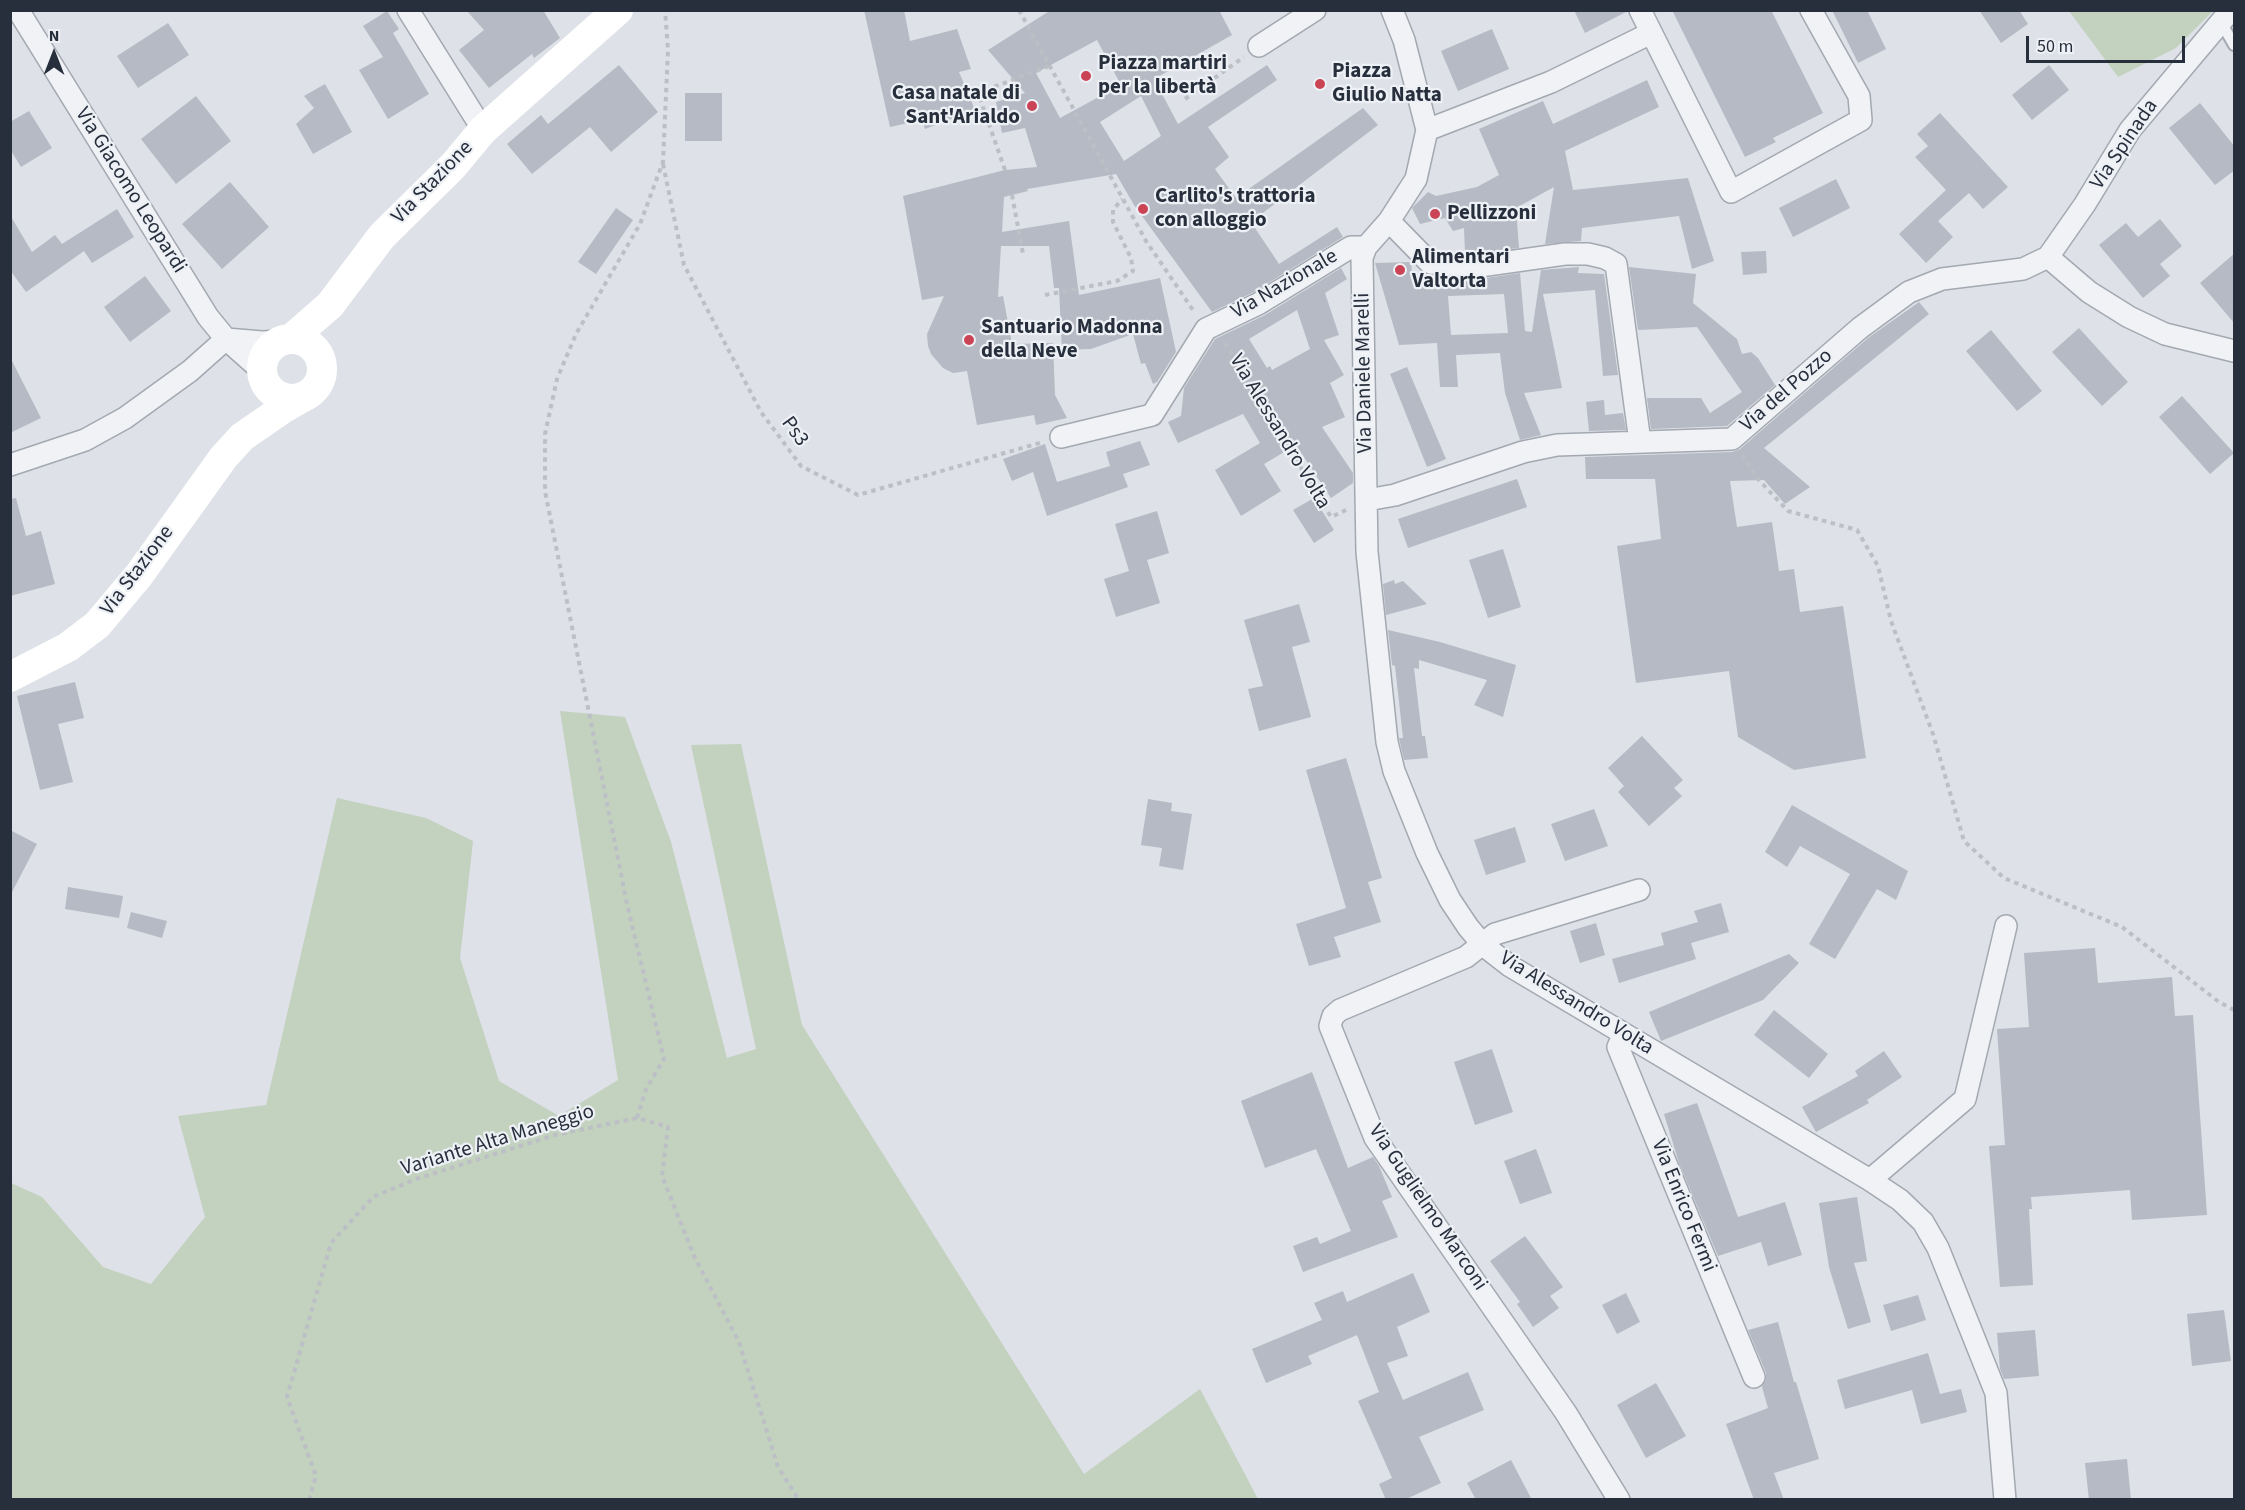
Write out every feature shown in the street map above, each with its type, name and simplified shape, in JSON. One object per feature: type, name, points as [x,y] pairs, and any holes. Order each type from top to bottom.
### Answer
[{"type":"main road","name":"Via Stazione","points":[[286,340],[340,294],[382,236],[453,166],[483,130],[618,10]]},
{"type":"main road","name":"Via Stazione","points":[[322,364],[331,319],[340,294]]},
{"type":"main road","points":[[286,340],[307,343],[317,352],[322,364],[318,385],[308,395],[290,399],[280,397],[270,389],[263,376],[266,353],[286,340]]},
{"type":"main road","name":"Via Stazione","points":[[10,677],[68,647],[114,607],[198,490],[242,437],[260,404],[263,376]]},
{"type":"main road","name":"Via Stazione","points":[[242,437],[284,408],[308,395]]},
{"type":"street","name":"Via Giacomo Leopardi","points":[[18,10],[208,317],[226,339],[263,376]]},
{"type":"street","name":"Via Stazione","points":[[408,10],[483,130]]},
{"type":"street","points":[[1259,46],[1315,10]]},
{"type":"street","points":[[1366,247],[1389,221],[1416,179],[1427,130],[1404,40],[1392,10]]},
{"type":"street","points":[[1640,10],[1731,192],[1861,120],[1858,96],[1810,10]]},
{"type":"street","name":"Via Spinada","points":[[2048,256],[2085,204],[2130,129],[2227,17]]},
{"type":"street","points":[[1427,130],[1551,82],[1651,33]]},
{"type":"street","points":[[1389,221],[1430,263],[1480,266],[1564,254],[1588,254],[1605,258],[1616,264],[1640,442]]},
{"type":"street","name":"Via Nazionale","points":[[1206,329],[1258,304],[1351,247],[1366,247]]},
{"type":"street","name":"Via Daniele Marelli","points":[[1366,247],[1362,258],[1362,273],[1367,500]]},
{"type":"street","points":[[2048,256],[2089,292],[2129,317],[2165,334],[2235,351]]},
{"type":"street","name":"Via del Pozzo","points":[[1367,500],[1395,495],[1536,449],[1557,445],[1732,439],[1860,328],[1909,292],[1942,279],[2023,269],[2048,256]]},
{"type":"street","points":[[1061,437],[1152,415],[1206,329]]},
{"type":"street","points":[[10,465],[85,440],[125,418],[190,371],[226,339],[262,342],[286,340]]},
{"type":"street","name":"Via Alessandro Volta","points":[[1367,500],[1367,552],[1371,608],[1387,742],[1394,771],[1427,853],[1450,900],[1484,945],[1510,966],[1870,1180],[1900,1200],[1923,1222],[1938,1248],[1996,1393],[2005,1500]]},
{"type":"street","name":"Via Guglielmo Marconi","points":[[1619,1500],[1566,1413],[1375,1138],[1332,1035],[1333,1016],[1340,1010],[1466,957],[1495,934],[1639,890]]},
{"type":"street","points":[[1870,1180],[1965,1099],[2006,926]]},
{"type":"street","name":"Via Enrico Fermi","points":[[1624,1034],[1618,1047],[1754,1377]]},
{"type":"lane","points":[[2227,17],[2235,45]]},
{"type":"path","points":[[637,1118],[646,1089],[664,1059],[627,904],[570,607],[545,491],[545,434],[557,379],[576,334],[640,224],[663,162],[668,50],[665,10]]},
{"type":"path","points":[[1019,10],[1146,241],[1206,329]]},
{"type":"path","points":[[1185,99],[1259,46]]},
{"type":"path","points":[[1005,170],[978,93],[1050,66]]},
{"type":"path","name":"Ps3","points":[[663,162],[684,265],[761,412],[801,466],[858,495],[1061,437]]},
{"type":"path","points":[[1012,195],[1023,254]]},
{"type":"path","points":[[1045,295],[1117,281],[1132,271],[1131,258],[1113,222],[1113,210],[1122,198]]},
{"type":"path","name":"Via Alessandro Volta","points":[[1206,329],[1224,342],[1331,517],[1367,500]]},
{"type":"path","points":[[1732,439],[1756,477],[1788,511],[1857,530],[1873,557],[1878,566],[1891,621],[1933,735],[1964,841],[2004,878],[2122,927],[2219,1002],[2235,1010]]},
{"type":"path","name":"Variante Alta Maneggio","points":[[309,1500],[316,1476],[287,1397],[331,1243],[373,1197],[405,1183],[555,1135],[637,1118],[668,1127],[662,1176],[694,1256],[740,1342],[778,1467],[799,1500]]},
{"type":"green space","points":[[2069,11],[2213,11],[2176,48],[2118,77]]},
{"type":"green space","points":[[560,711],[625,717],[671,842],[727,1058],[756,1049],[691,745],[741,744],[802,1025],[1084,1474],[1200,1389],[1258,1499],[11,1499],[11,1183],[42,1197],[103,1267],[151,1284],[205,1217],[178,1116],[266,1105],[337,798],[426,818],[473,841],[460,958],[499,1081],[559,1116],[618,1080]]},
{"type":"building","points":[[466,10],[543,10],[560,38],[534,58],[532,54],[489,88],[459,50],[484,30]]},
{"type":"building","points":[[864,10],[904,10],[910,41],[957,29],[971,69],[959,72],[975,110],[925,129],[922,120],[890,127]]},
{"type":"building","points":[[1051,10],[1219,10],[1232,35],[1154,79],[1178,124],[1267,65],[1277,80],[1208,127],[1229,157],[1215,169],[1236,198],[1363,108],[1378,125],[1251,222],[1279,264],[1337,227],[1343,237],[1252,293],[1212,312],[1134,205],[1116,174],[1027,189],[1028,191],[1004,197],[1002,232],[1069,221],[1079,295],[1160,278],[1176,352],[1157,382],[1153,384],[1145,363],[1141,364],[1133,334],[1091,349],[1062,350],[1059,288],[1054,288],[1049,246],[1001,246],[998,297],[1003,296],[1012,344],[1053,343],[1055,395],[1067,418],[1036,425],[1034,415],[977,425],[967,371],[953,373],[943,368],[931,354],[928,346],[927,334],[944,296],[922,300],[903,196],[1005,170],[1037,167],[1025,128],[1002,133],[996,102],[1025,93],[988,50]],"holes":[[[1097,40],[1121,85],[1060,118],[1036,73]],[[1141,96],[1161,136],[1124,161],[1100,122]]]},
{"type":"building","points":[[1574,10],[1627,10],[1628,11],[1585,33]]},
{"type":"building","points":[[1672,10],[1771,10],[1823,113],[1773,138],[1776,142],[1745,157]]},
{"type":"building","points":[[1832,10],[1867,10],[1886,49],[1858,63]]},
{"type":"building","points":[[1979,10],[2019,10],[2028,24],[2001,43]]},
{"type":"building","points":[[387,11],[399,29],[393,33],[429,94],[388,119],[359,70],[383,57],[363,26]]},
{"type":"building","points":[[168,23],[189,55],[138,88],[117,56]]},
{"type":"building","points":[[1492,29],[1509,69],[1458,91],[1441,51]]},
{"type":"building","points":[[619,65],[658,112],[611,152],[590,127],[532,174],[507,144],[541,115],[548,124]]},
{"type":"building","points":[[2049,65],[2069,90],[2032,120],[2012,95]]},
{"type":"building","points":[[1647,80],[1659,107],[1565,151],[1573,190],[1688,178],[1714,261],[1692,269],[1679,216],[1582,228],[1581,241],[1545,244],[1554,187],[1516,208],[1519,248],[1479,253],[1465,252],[1464,228],[1453,231],[1445,218],[1420,224],[1412,208],[1428,192],[1436,196],[1477,187],[1499,175],[1479,129],[1543,101],[1553,124]]},
{"type":"building","points":[[325,84],[352,132],[313,154],[296,124],[314,108],[304,96]]},
{"type":"building","points":[[685,93],[722,93],[722,141],[685,141]]},
{"type":"building","points":[[196,96],[231,141],[176,184],[141,139]]},
{"type":"building","points":[[2200,103],[2235,147],[2235,170],[2215,185],[2169,128]]},
{"type":"building","points":[[29,111],[52,148],[21,167],[10,149],[10,122]]},
{"type":"building","points":[[1940,113],[2008,187],[1983,209],[1969,193],[1938,221],[1953,237],[1926,263],[1899,234],[1946,190],[1915,157],[1928,146],[1917,134]]},
{"type":"building","points":[[1836,179],[1850,208],[1793,237],[1779,208]]},
{"type":"building","points":[[230,182],[269,227],[222,269],[182,224]]},
{"type":"building","points":[[616,208],[633,220],[596,274],[578,262]]},
{"type":"building","points":[[117,209],[134,237],[92,263],[84,251],[26,292],[10,270],[10,215],[32,252],[55,235],[62,244]]},
{"type":"building","points":[[2160,219],[2182,246],[2160,264],[2170,276],[2143,298],[2099,245],[2126,223],[2138,237]]},
{"type":"building","points":[[1766,251],[1767,273],[1743,275],[1741,252]]},
{"type":"building","points":[[2235,253],[2235,324],[2200,283]]},
{"type":"building","points":[[1411,262],[1412,273],[1429,276],[1479,279],[1520,273],[1525,331],[1532,332],[1541,270],[1579,267],[1578,273],[1604,274],[1618,375],[1603,376],[1595,290],[1543,294],[1562,388],[1524,393],[1541,435],[1520,440],[1505,393],[1500,353],[1456,355],[1458,387],[1440,387],[1437,343],[1399,345],[1375,263]],"holes":[[[1504,294],[1508,333],[1451,335],[1448,296]]]},
{"type":"building","points":[[1629,267],[1696,274],[1693,303],[1737,339],[1742,354],[1751,352],[1758,358],[1775,385],[1727,426],[1651,429],[1647,398],[1701,398],[1710,413],[1742,392],[1697,327],[1638,330]]},
{"type":"building","points":[[1341,268],[1347,279],[1325,293],[1339,335],[1324,340],[1344,375],[1330,383],[1345,417],[1322,427],[1353,473],[1353,483],[1331,498],[1296,445],[1264,464],[1281,491],[1241,516],[1215,470],[1260,443],[1243,414],[1178,443],[1168,422],[1181,416],[1184,388],[1215,339],[1265,315]],"holes":[[[1297,310],[1310,349],[1272,370],[1270,366],[1267,368],[1249,339]]]},
{"type":"building","points":[[145,276],[171,311],[130,342],[104,307]]},
{"type":"building","points":[[1919,302],[1929,314],[1764,448],[1810,487],[1785,504],[1764,480],[1730,481],[1737,527],[1772,522],[1779,571],[1794,569],[1800,612],[1843,606],[1866,758],[1794,770],[1738,737],[1729,671],[1636,683],[1617,546],[1661,539],[1655,479],[1586,479],[1585,457],[1732,452],[1740,449],[1868,338]]},
{"type":"building","points":[[2079,328],[2128,382],[2102,406],[2052,352]]},
{"type":"building","points":[[1991,330],[2042,391],[2017,411],[1966,351]]},
{"type":"building","points":[[10,357],[41,418],[10,433]]},
{"type":"building","points":[[1407,367],[1446,459],[1427,467],[1390,374]]},
{"type":"building","points":[[2182,396],[2234,453],[2210,474],[2159,417]]},
{"type":"building","points":[[1604,400],[1605,415],[1623,413],[1626,430],[1589,431],[1586,402]]},
{"type":"building","points":[[1140,441],[1150,465],[1123,474],[1128,487],[1047,516],[1033,472],[1012,481],[1003,459],[1045,444],[1057,482],[1110,466],[1106,452]]},
{"type":"building","points":[[1517,479],[1527,507],[1408,548],[1398,519]]},
{"type":"building","points":[[16,498],[26,536],[41,531],[55,584],[10,596],[10,499]]},
{"type":"building","points":[[1314,498],[1334,530],[1314,543],[1293,510]]},
{"type":"building","points":[[1157,511],[1169,553],[1147,560],[1160,603],[1116,617],[1104,579],[1129,571],[1115,524]]},
{"type":"building","points":[[1503,549],[1521,607],[1488,618],[1469,560]]},
{"type":"building","points":[[1394,580],[1395,584],[1403,581],[1427,604],[1386,615],[1383,584]]},
{"type":"building","points":[[1299,604],[1310,642],[1292,647],[1311,717],[1259,731],[1248,689],[1263,686],[1244,620]]},
{"type":"building","points":[[1388,630],[1440,642],[1516,665],[1503,717],[1474,705],[1487,680],[1419,660],[1419,669],[1414,668],[1422,736],[1425,736],[1428,758],[1404,760],[1399,738],[1403,738],[1395,666],[1392,665]]},
{"type":"building","points":[[75,682],[84,718],[58,724],[73,782],[40,790],[17,696]]},
{"type":"building","points":[[1642,736],[1683,780],[1674,788],[1682,796],[1649,826],[1618,792],[1624,786],[1608,768]]},
{"type":"building","points":[[1346,758],[1382,878],[1368,882],[1381,922],[1334,937],[1341,957],[1309,966],[1296,924],[1346,908],[1306,770]]},
{"type":"building","points":[[1148,799],[1172,803],[1171,811],[1192,814],[1183,870],[1159,866],[1162,848],[1141,845]]},
{"type":"building","points":[[1792,805],[1908,871],[1896,900],[1877,889],[1835,959],[1809,944],[1850,874],[1800,846],[1787,867],[1765,852]]},
{"type":"building","points":[[1594,809],[1608,846],[1565,861],[1551,824]]},
{"type":"building","points":[[1515,827],[1526,862],[1486,875],[1474,840]]},
{"type":"building","points":[[10,830],[37,844],[10,896]]},
{"type":"building","points":[[68,887],[123,896],[119,918],[65,909]]},
{"type":"building","points":[[1721,903],[1729,932],[1691,943],[1696,959],[1619,983],[1612,959],[1664,945],[1661,933],[1698,922],[1694,911]]},
{"type":"building","points":[[131,912],[167,921],[162,938],[127,928]]},
{"type":"building","points":[[1596,923],[1605,955],[1580,963],[1570,931]]},
{"type":"building","points":[[2095,948],[2098,983],[2172,977],[2175,1016],[2193,1015],[2207,1215],[2132,1220],[2130,1190],[2031,1197],[2032,1209],[2029,1209],[2033,1285],[2000,1287],[1989,1146],[2005,1145],[1997,1029],[2029,1027],[2024,953]]},
{"type":"building","points":[[1789,954],[1799,963],[1763,1000],[1661,1041],[1649,1012]]},
{"type":"building","points":[[1774,1010],[1828,1054],[1809,1078],[1754,1035]]},
{"type":"building","points":[[1492,1049],[1513,1112],[1475,1125],[1454,1062]]},
{"type":"building","points":[[1884,1051],[1902,1077],[1867,1100],[1869,1103],[1816,1132],[1802,1107],[1858,1076],[1855,1071]]},
{"type":"building","points":[[1312,1072],[1348,1168],[1373,1157],[1379,1166],[1392,1197],[1382,1201],[1398,1237],[1303,1272],[1293,1246],[1317,1237],[1320,1244],[1351,1231],[1316,1149],[1265,1168],[1241,1101]]},
{"type":"building","points":[[1697,1103],[1738,1217],[1785,1202],[1802,1255],[1768,1266],[1761,1242],[1718,1256],[1679,1163],[1664,1114]]},
{"type":"building","points":[[1536,1149],[1552,1193],[1520,1204],[1504,1161]]},
{"type":"building","points":[[1857,1197],[1867,1261],[1854,1263],[1871,1322],[1848,1329],[1829,1267],[1819,1203]]},
{"type":"building","points":[[1525,1236],[1563,1287],[1550,1296],[1559,1308],[1533,1327],[1517,1304],[1520,1302],[1490,1261]]},
{"type":"building","points":[[1413,1273],[1430,1312],[1397,1327],[1408,1356],[1387,1363],[1403,1400],[1468,1372],[1484,1410],[1419,1437],[1441,1483],[1404,1500],[1386,1500],[1379,1484],[1392,1478],[1358,1401],[1379,1392],[1357,1335],[1308,1356],[1312,1364],[1266,1383],[1252,1349],[1322,1320],[1314,1303],[1343,1291],[1347,1302]]},
{"type":"building","points":[[1626,1293],[1640,1322],[1617,1334],[1602,1305]]},
{"type":"building","points":[[1918,1295],[1926,1320],[1891,1331],[1883,1305]]},
{"type":"building","points":[[2224,1310],[2231,1361],[2192,1366],[2187,1314]]},
{"type":"building","points":[[1778,1322],[1794,1382],[1796,1382],[1819,1459],[1774,1473],[1784,1500],[1754,1500],[1726,1424],[1768,1408],[1762,1387],[1766,1373],[1748,1330]]},
{"type":"building","points":[[2035,1330],[2039,1376],[2004,1379],[2000,1369],[1997,1333]]},
{"type":"building","points":[[1928,1353],[1940,1394],[1961,1389],[1967,1412],[1921,1424],[1912,1390],[1845,1409],[1837,1380]]},
{"type":"building","points":[[1656,1383],[1686,1436],[1646,1458],[1617,1405]]},
{"type":"building","points":[[2127,1459],[2131,1500],[2089,1500],[2085,1463]]},
{"type":"building","points":[[1511,1460],[1532,1500],[1476,1500],[1467,1483]]},
{"type":"place","name":"Piazza martiri per la libertà","points":[[1086,76]]},
{"type":"place","name":"Piazza Giulio Natta","points":[[1320,84]]},
{"type":"place","name":"Casa natale di Sant'Arialdo","points":[[1032,106]]},
{"type":"place","name":"Carlito's trattoria con alloggio","points":[[1143,209]]},
{"type":"place","name":"Pellizzoni","points":[[1435,214]]},
{"type":"place","name":"Alimentari Valtorta","points":[[1400,270]]},
{"type":"place","name":"Santuario Madonna della Neve","points":[[969,340]]}]
